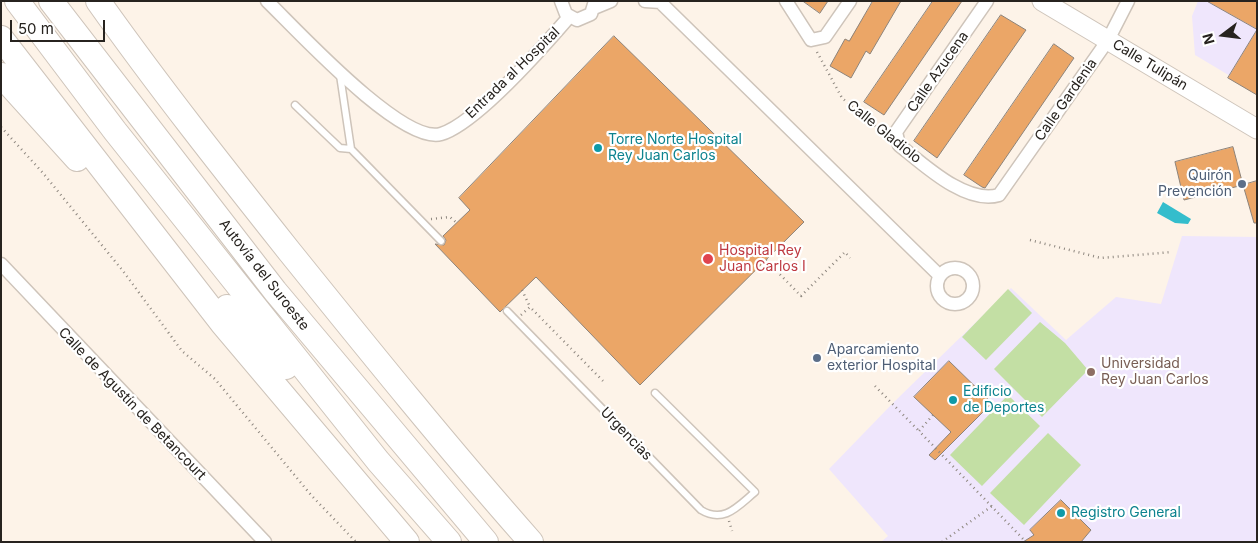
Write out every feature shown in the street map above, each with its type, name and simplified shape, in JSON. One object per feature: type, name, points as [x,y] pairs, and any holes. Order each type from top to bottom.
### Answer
[{"type":"highway","name":"Autovía del Suroeste","points":[[16,1],[115,130],[378,461],[449,542]]},
{"type":"highway","name":"Autovía del Suroeste","points":[[51,1],[275,291],[486,542]]},
{"type":"highway","points":[[98,1],[158,86],[308,275],[474,478],[531,542]]},
{"type":"highway","points":[[1,38],[222,323],[407,542]]},
{"type":"highway","points":[[1,75],[92,177],[151,249],[222,323]]},
{"type":"highway","points":[[144,221],[378,461]]},
{"type":"street","name":"Entrada al Hospital","points":[[267,1],[340,74],[404,124],[418,132],[431,136],[442,134],[462,122],[492,98],[569,17]]},
{"type":"street","points":[[561,1],[563,11],[569,17],[584,19],[595,4],[611,1]]},
{"type":"street","points":[[645,1],[660,2],[940,276]]},
{"type":"street","points":[[786,1],[811,40],[825,37],[850,1]]},
{"type":"street","name":"Calle Azucena","points":[[899,145],[896,132],[987,1]]},
{"type":"street","name":"Calle Tulipán","points":[[1042,1],[1257,129]]},
{"type":"street","name":"Calle Gardenia","points":[[999,195],[1108,40],[1128,1]]},
{"type":"street","name":"Calle Gladiolo","points":[[899,145],[940,177],[978,197],[990,198],[999,195]]},
{"type":"street","name":"Calle de Agustín de Betancourt","points":[[1,264],[265,542]]},
{"type":"lane","points":[[340,74],[351,149],[441,241]]},
{"type":"lane","points":[[295,105],[340,148],[351,149]]},
{"type":"lane","name":"Urgencias","points":[[507,310],[701,510],[713,516],[726,515],[755,492],[656,393]]},
{"type":"path","name":"Calle Gladiolo","points":[[811,40],[842,98],[899,145]]},
{"type":"path","points":[[1,127],[43,173],[123,271],[182,351],[215,379],[310,495],[356,542]]},
{"type":"path","points":[[425,220],[450,217],[457,223]]},
{"type":"path","points":[[1030,240],[1101,258],[1172,252]]},
{"type":"path","points":[[766,260],[801,296],[845,252],[850,258]]},
{"type":"path","points":[[522,290],[530,306],[605,382]]},
{"type":"path","points":[[520,316],[530,306]]},
{"type":"path","points":[[875,386],[1026,542]]},
{"type":"path","points":[[919,431],[933,415]]},
{"type":"path","points":[[942,542],[992,506]]},
{"type":"shaded area","points":[[1198,1],[1257,1],[1257,92],[1195,55],[1192,16]]},
{"type":"shaded area","name":"Universidad Rey Juan Carlos","points":[[1182,236],[1257,237],[1257,542],[881,542],[888,536],[829,469],[893,403],[1011,288],[1066,340],[1116,297],[1161,304]]},
{"type":"green space","points":[[1008,289],[1032,313],[986,360],[962,337]]},
{"type":"green space","points":[[1040,322],[1065,343],[1088,370],[1042,417],[994,369]]},
{"type":"green space","points":[[1008,395],[1040,426],[982,486],[950,455]]},
{"type":"green space","points":[[1048,433],[1081,465],[1024,525],[990,493]]},
{"type":"water","points":[[1163,202],[1191,219],[1188,224],[1175,223],[1157,213]]},
{"type":"building","points":[[803,1],[828,1],[820,13]]},
{"type":"building","points":[[873,1],[901,1],[870,54],[866,51],[851,78],[830,66],[845,39],[849,41]]},
{"type":"building","points":[[933,1],[962,1],[884,115],[864,102]]},
{"type":"building","points":[[1207,1],[1257,1],[1257,29]]},
{"type":"building","points":[[1001,15],[1026,30],[937,158],[914,141]]},
{"type":"building","points":[[1257,30],[1257,95],[1228,78]]},
{"type":"building","points":[[614,36],[804,222],[640,385],[536,277],[500,312],[435,244],[444,245],[446,240],[443,236],[470,210],[459,198]]},
{"type":"building","points":[[1054,44],[1074,58],[985,188],[982,187],[964,175]]},
{"type":"building","points":[[1233,147],[1243,185],[1184,200],[1175,162]]},
{"type":"building","points":[[1257,181],[1257,223],[1254,223],[1243,185]]},
{"type":"building","name":"Edificio de Deportes","points":[[949,361],[992,403],[935,460],[929,455],[951,432],[914,397]]},
{"type":"building","name":"Registro General","points":[[1061,500],[1091,530],[1081,542],[1023,542],[1034,535],[1030,530]]},
{"type":"place","name":"Torre Norte Hospital Rey Juan Carlos","points":[[598,148]]},
{"type":"place","name":"Quirón Prevención","points":[[1242,184]]},
{"type":"place","name":"Hospital Rey Juan Carlos I","points":[[708,259]]},
{"type":"place","name":"Aparcamiento exterior Hospital","points":[[817,358]]},
{"type":"place","name":"Universidad Rey Juan Carlos","points":[[1091,372]]},
{"type":"place","name":"Edificio de Deportes","points":[[953,400]]},
{"type":"place","name":"Registro General","points":[[1061,513]]}]
